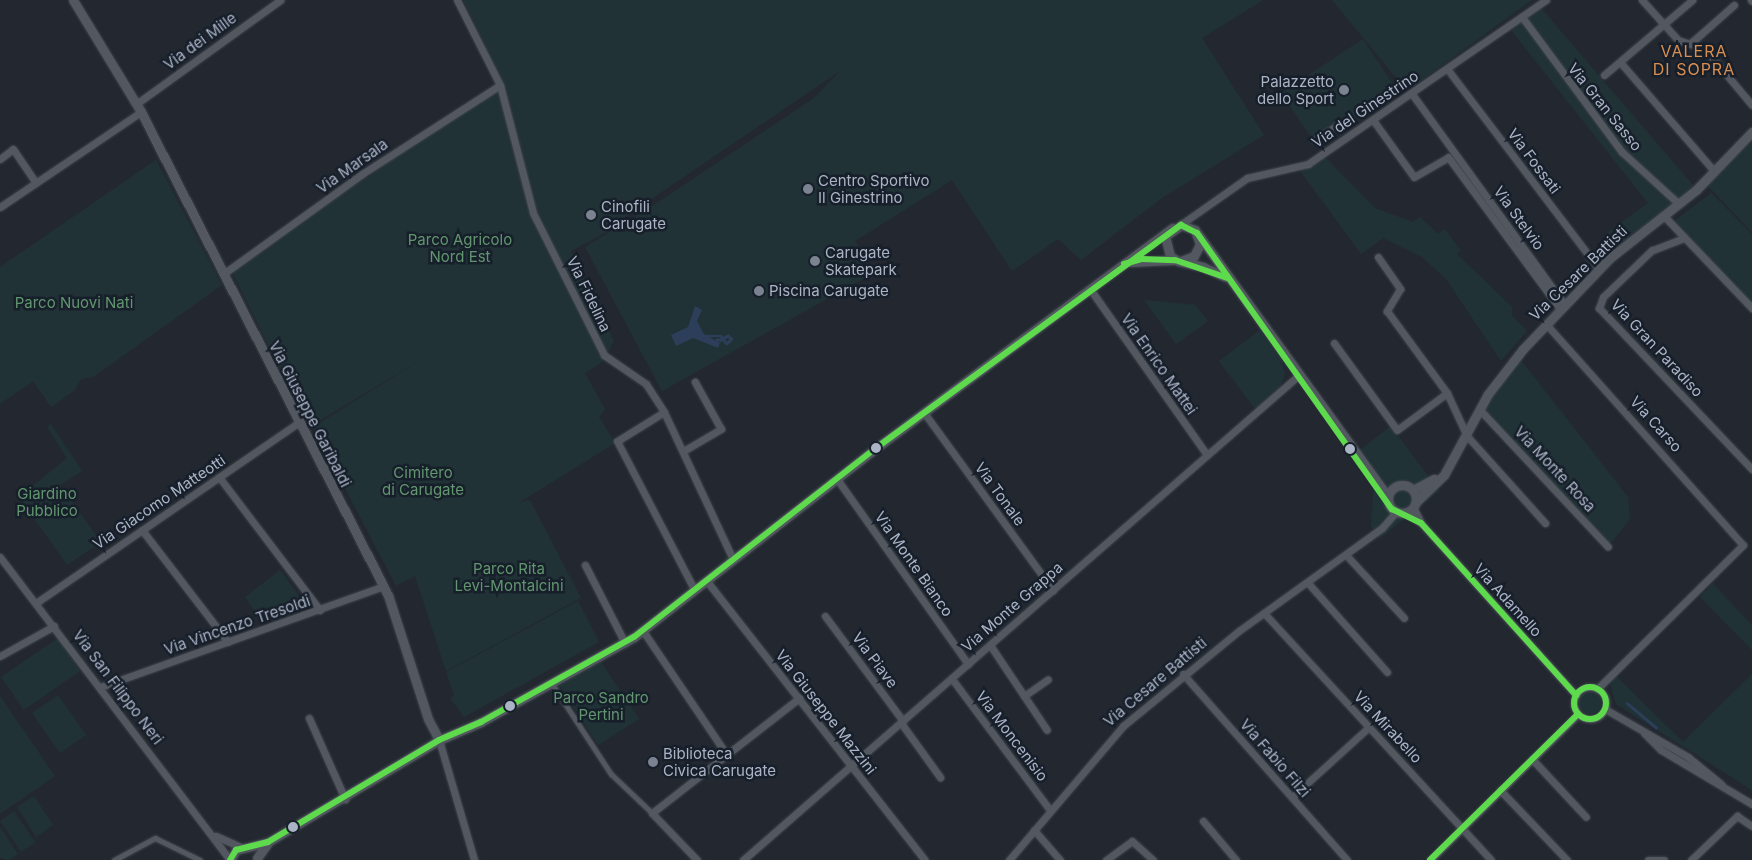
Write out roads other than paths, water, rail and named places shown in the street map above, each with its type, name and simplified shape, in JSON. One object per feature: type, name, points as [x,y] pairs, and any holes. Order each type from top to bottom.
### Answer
[{"type":"street","name":"Via Giuseppe Garibaldi","points":[[73,0],[138,108],[383,586],[439,740],[474,860]]},
{"type":"street","name":"Via dei Mille","points":[[0,207],[138,108],[280,0]]},
{"type":"street","name":"Via Fidelina","points":[[458,0],[500,85],[533,213],[604,355],[646,384],[664,412],[685,450],[733,559]]},
{"type":"street","name":"Via del Ginestrino","points":[[733,559],[1123,264],[1251,176],[1306,166],[1448,70],[1546,0]]},
{"type":"street","points":[[1642,0],[1679,41],[1692,42],[1705,48],[1752,105]]},
{"type":"street","points":[[1604,75],[1692,0]]},
{"type":"street","points":[[1692,42],[1734,5]]},
{"type":"street","name":"Via Gran Sasso","points":[[1522,17],[1622,152],[1679,204]]},
{"type":"street","points":[[1620,62],[1715,172]]},
{"type":"street","name":"Via Fossati","points":[[1448,70],[1599,269]]},
{"type":"street","name":"Via Marsala","points":[[223,274],[362,174],[500,85]]},
{"type":"street","name":"Via Stelvio","points":[[1412,94],[1562,306]]},
{"type":"street","points":[[1373,120],[1414,177],[1448,157],[1451,148]]},
{"type":"street","points":[[1313,140],[1339,123]]},
{"type":"street","name":"Via Cesare Battisti","points":[[1009,860],[1112,736],[1183,674],[1264,613],[1347,556],[1408,508],[1454,460],[1480,410],[1508,367],[1562,306],[1599,269],[1715,172],[1752,132]]},
{"type":"street","points":[[0,158],[13,150],[36,183]]},
{"type":"street","name":"Via Stelvio","points":[[1448,157],[1562,306]]},
{"type":"street","points":[[1663,215],[1752,308]]},
{"type":"street","points":[[1197,233],[1198,252],[1178,260],[1164,244],[1182,224],[1197,233],[1228,278],[1299,375],[1377,482],[1388,497],[1408,508],[1413,490],[1405,485],[1394,487],[1377,482]]},
{"type":"street","name":"Via Gran Paradiso","points":[[1684,238],[1649,252],[1603,297],[1599,308],[1752,469]]},
{"type":"street","points":[[1378,257],[1400,289],[1386,310],[1447,393],[1468,436],[1545,523]]},
{"type":"street","name":"Via del Ginestrino","points":[[1123,264],[1139,259],[1178,260],[1228,278]]},
{"type":"street","name":"Via Enrico Mattei","points":[[1090,289],[1206,455]]},
{"type":"street","name":"Via Carso","points":[[1546,324],[1743,545],[1598,689]]},
{"type":"street","points":[[1334,343],[1398,430],[1447,393]]},
{"type":"street","name":"Via Monte Grappa","points":[[743,860],[1299,375]]},
{"type":"street","points":[[685,450],[721,430],[695,382]]},
{"type":"street","name":"Via Monte Rosa","points":[[1480,410],[1608,547]]},
{"type":"street","points":[[664,412],[617,442],[694,589]]},
{"type":"street","name":"Via Tonale","points":[[925,414],[1053,590]]},
{"type":"street","name":"Via Giacomo Matteotti","points":[[36,603],[298,423]]},
{"type":"street","name":"Via Cesare Battisti","points":[[1413,490],[1428,484],[1454,460]]},
{"type":"street","points":[[219,477],[320,610]]},
{"type":"street","name":"Via Monte Bianco","points":[[837,479],[968,664]]},
{"type":"street","points":[[1388,497],[1394,487]]},
{"type":"street","name":"Via Adamello","points":[[1408,508],[1576,695]]},
{"type":"street","points":[[142,530],[228,642]]},
{"type":"street","points":[[1347,556],[1404,618]]},
{"type":"street","name":"Via San Filippo Neri","points":[[0,558],[214,834],[230,860]]},
{"type":"street","points":[[230,860],[244,847],[268,842],[345,799],[439,740],[552,684],[625,643],[643,631],[733,559]]},
{"type":"street","points":[[585,565],[625,643]]},
{"type":"street","name":"Via Giuseppe Mazzini","points":[[706,580],[925,860]]},
{"type":"street","points":[[1308,583],[1386,672]]},
{"type":"street","name":"Via Vincenzo Tresoldi","points":[[100,687],[383,586]]},
{"type":"street","name":"Via Mirabello","points":[[1264,613],[1491,860]]},
{"type":"street","name":"Via Piave","points":[[824,616],[940,777]]},
{"type":"street","points":[[0,656],[54,626]]},
{"type":"street","points":[[643,631],[727,755]]},
{"type":"street","points":[[990,645],[1047,730]]},
{"type":"street","name":"Via Fabio Filzi","points":[[1183,674],[1347,860]]},
{"type":"street","name":"Via Moncenisio","points":[[952,679],[1050,810]]},
{"type":"street","points":[[1024,696],[1048,679]]},
{"type":"street","points":[[552,684],[611,774],[697,860]]},
{"type":"street","points":[[1578,714],[1576,695],[1586,687],[1598,689],[1605,698],[1605,709]]},
{"type":"street","points":[[652,814],[799,698]]},
{"type":"street","points":[[1578,714],[1593,719],[1605,709]]},
{"type":"street","points":[[1605,709],[1643,733],[1659,749],[1752,804]]},
{"type":"street","points":[[1430,860],[1578,714]]},
{"type":"street","points":[[309,718],[345,799]]},
{"type":"street","points":[[1292,797],[1369,727]]},
{"type":"street","points":[[1532,759],[1586,817]]},
{"type":"street","points":[[1500,790],[1567,860]]},
{"type":"street","points":[[1692,860],[1737,816],[1752,826]]},
{"type":"street","points":[[1203,821],[1236,860]]},
{"type":"street","points":[[1034,830],[1060,860]]},
{"type":"street","points":[[214,834],[244,847],[257,859],[268,842]]},
{"type":"street","points":[[114,860],[155,838],[200,860]]},
{"type":"street","points":[[1106,860],[1132,841],[1153,860]]},
{"type":"street","points":[[1648,860],[1664,860]]},
{"type":"water","points":[[695,306],[702,310],[697,321],[704,334],[720,343],[718,348],[693,338],[676,346],[671,335],[688,327]]},
{"type":"waterway","points":[[705,336],[721,336],[726,343],[731,339],[728,336],[726,337],[721,340],[717,340]]},
{"type":"waterway","points":[[1627,703],[1656,727]]},
{"type":"place","name":"Palazzetto dello Sport","points":[[1344,90]]},
{"type":"place","name":"Centro Sportivo Il Ginestrino","points":[[808,189]]},
{"type":"place","name":"Cinofili Carugate","points":[[591,215]]},
{"type":"place","name":"Carugate Skatepark","points":[[815,261]]},
{"type":"place","name":"Piscina Carugate","points":[[759,291]]},
{"type":"place","name":"Biblioteca Civica Carugate","points":[[653,762]]},
{"type":"district","name":"VALERA DI SOPRA","points":[[1694,60]]},
{"type":"park label","name":"Parco Agricolo Nord Est","points":[[460,248]]},
{"type":"park label","name":"Parco Nuovi Nati","points":[[74,303]]},
{"type":"park label","name":"Cimitero di Carugate","points":[[423,480]]},
{"type":"park label","name":"Giardino Pubblico","points":[[47,502]]},
{"type":"park label","name":"Parco Rita Levi-Montalcini","points":[[509,576]]},
{"type":"park label","name":"Parco Sandro Pertini","points":[[601,706]]}]
